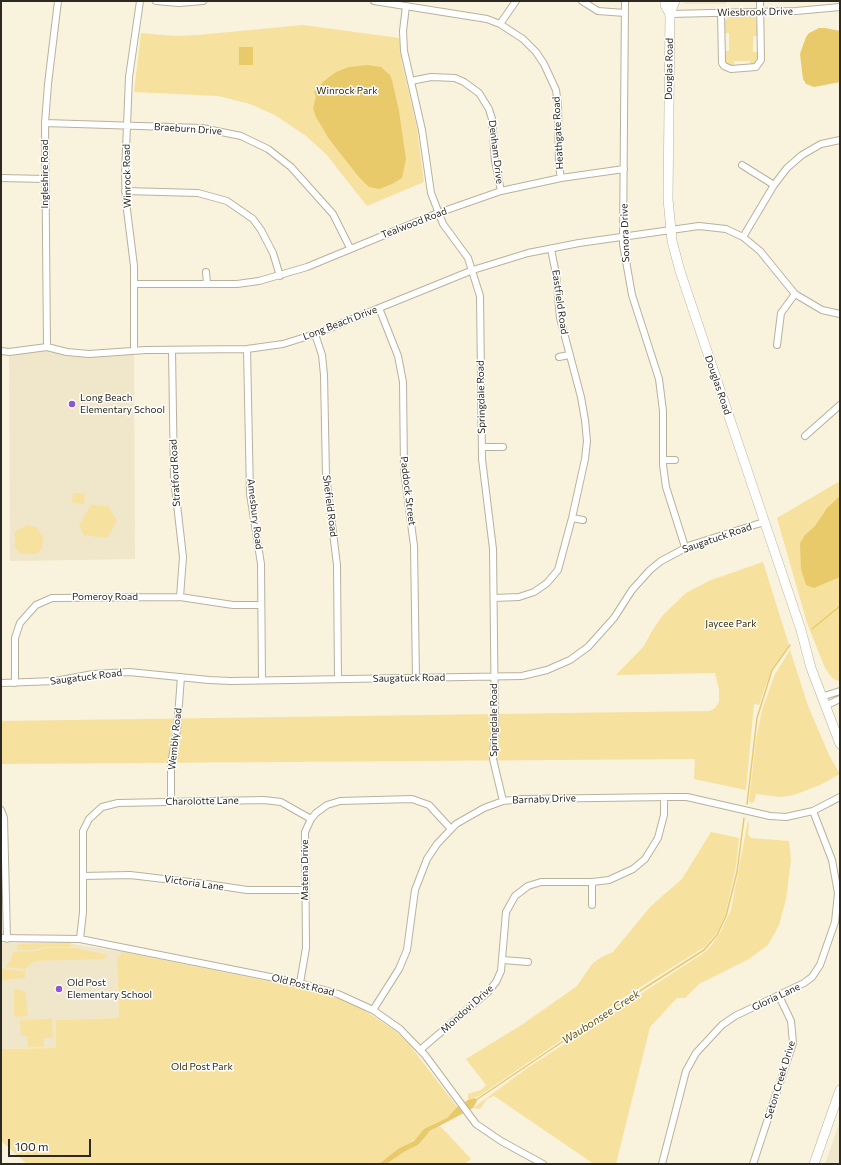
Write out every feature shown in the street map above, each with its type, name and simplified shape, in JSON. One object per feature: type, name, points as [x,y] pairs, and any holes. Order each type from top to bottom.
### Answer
[{"type":"street","name":"Ingleshire Road","points":[[47,347],[45,123],[58,1]]},
{"type":"street","name":"Winrock Road","points":[[134,350],[133,250],[125,191],[130,63],[140,1]]},
{"type":"street","points":[[156,1],[179,3],[203,1]]},
{"type":"street","name":"Heathgate Road","points":[[374,1],[474,16],[500,24],[523,39],[536,52],[551,77],[558,105],[559,167],[561,178]]},
{"type":"street","points":[[500,24],[516,1]]},
{"type":"street","points":[[582,1],[598,11],[625,13]]},
{"type":"street","name":"Sonora Drive","points":[[625,1],[624,236],[626,271],[660,386],[663,413],[663,460],[666,487],[685,547]]},
{"type":"street","name":"Douglas Road","points":[[665,1],[670,14]]},
{"type":"street","name":"Douglas Road","points":[[675,1],[670,14],[668,199],[670,230],[680,271],[801,630],[804,645],[821,697],[840,744]]},
{"type":"street","points":[[721,12],[722,63],[724,66],[731,69],[753,68],[760,63],[760,1]]},
{"type":"street","name":"Springdale Road","points":[[406,6],[403,42],[422,130],[428,180],[438,213],[448,232],[464,252],[473,270],[478,288],[480,307],[483,472],[491,530],[494,598],[493,759],[503,801]]},
{"type":"street","name":"Wiesbrook Drive","points":[[670,14],[796,11],[840,7]]},
{"type":"street","name":"Denham Drive","points":[[411,81],[430,77],[455,78],[479,93],[489,109],[492,119],[495,161],[502,191]]},
{"type":"street","name":"Braeburn Drive","points":[[45,123],[206,128],[240,136],[255,142],[280,158],[306,182],[333,214],[350,248]]},
{"type":"street","points":[[743,237],[774,185],[787,168],[802,155],[821,144],[840,140]]},
{"type":"street","points":[[742,165],[774,185]]},
{"type":"street","name":"Tealwood Road","points":[[134,284],[244,283],[280,276],[438,213],[502,191],[561,178],[624,169]]},
{"type":"street","points":[[1,178],[45,179]]},
{"type":"street","points":[[125,191],[198,192],[226,201],[252,218],[261,230],[268,242],[280,276]]},
{"type":"street","name":"Long Beach Drive","points":[[1,351],[9,352],[47,347],[67,352],[89,354],[134,350],[247,349],[283,344],[315,334],[473,270],[528,253],[624,236],[700,226],[715,226],[743,237],[760,251],[795,294]]},
{"type":"street","name":"Eastfield Road","points":[[494,598],[519,597],[534,592],[547,583],[558,570],[586,459],[587,441],[581,397],[560,318],[556,274],[551,249]]},
{"type":"street","points":[[206,272],[207,284]]},
{"type":"street","points":[[777,345],[781,313],[795,294],[822,310],[840,314]]},
{"type":"street","name":"Paddock Street","points":[[379,308],[398,356],[403,382],[404,470],[414,546],[416,678]]},
{"type":"street","name":"Shefield Road","points":[[315,334],[324,366],[327,483],[337,565],[338,679]]},
{"type":"street","name":"Amesbury Road","points":[[247,349],[250,494],[259,548],[262,680]]},
{"type":"street","name":"Stratford Road","points":[[172,350],[174,485],[183,557],[180,596]]},
{"type":"street","points":[[559,357],[569,355]]},
{"type":"street","points":[[805,436],[840,405]]},
{"type":"street","points":[[482,447],[503,447]]},
{"type":"street","points":[[663,460],[675,460]]},
{"type":"street","points":[[572,518],[583,520]]},
{"type":"street","name":"Saugatuck Road","points":[[1,683],[55,681],[93,674],[130,672],[209,680],[522,676],[547,670],[571,659],[588,647],[614,618],[632,590],[650,570],[661,561],[685,547],[764,522]]},
{"type":"street","name":"Pomeroy Road","points":[[15,683],[14,647],[17,629],[24,616],[36,605],[52,598],[180,596],[233,605],[260,605]]},
{"type":"street","name":"Wembly Road","points":[[171,801],[171,764],[178,730],[181,677]]},
{"type":"street","points":[[821,697],[840,691]]},
{"type":"street","points":[[825,706],[840,699]]},
{"type":"street","name":"Barnaby Drive","points":[[373,1010],[399,969],[407,950],[414,897],[422,868],[435,847],[451,829],[467,816],[503,801],[522,798],[664,796],[687,797],[752,812],[786,817],[813,811],[840,797]]},
{"type":"street","name":"Mondovi Drive","points":[[420,1050],[488,992],[499,976],[503,960],[506,912],[510,901],[520,890],[541,882],[592,882],[617,878],[633,869],[645,859],[654,845],[661,829],[664,815],[664,796]]},
{"type":"street","name":"Charolotte Lane","points":[[80,939],[83,912],[83,831],[90,812],[114,803],[273,800],[290,807],[311,819]]},
{"type":"street","points":[[311,819],[321,809],[334,802],[412,800],[429,805],[451,829]]},
{"type":"street","points":[[1,810],[4,818],[4,939]]},
{"type":"street","name":"Gloria Lane","points":[[662,1164],[686,1071],[696,1053],[722,1025],[735,1016],[804,983],[817,971],[824,956],[836,916],[838,893],[836,875],[832,860],[813,811]]},
{"type":"street","name":"Matena Drive","points":[[300,983],[306,948],[305,832],[311,819]]},
{"type":"street","name":"Victoria Lane","points":[[83,876],[130,875],[248,890],[305,890]]},
{"type":"street","points":[[592,882],[592,905]]},
{"type":"street","name":"Old Post Road","points":[[4,939],[80,939],[300,983],[338,994],[373,1010],[400,1030],[420,1050],[459,1101],[467,1114],[486,1131],[543,1164]]},
{"type":"street","points":[[503,960],[528,962]]},
{"type":"street","name":"Seton Creek Drive","points":[[753,1164],[793,1043],[791,1021],[779,996]]},
{"type":"street","points":[[814,1164],[840,1090]]},
{"type":"street","points":[[528,1164],[532,1158]]},
{"type":"shaded area","points":[[683,1],[726,1],[726,4],[684,4]]},
{"type":"shaded area","points":[[819,28],[840,31],[840,82],[814,87],[806,84],[803,79],[800,54],[806,37],[809,33]]},
{"type":"shaded area","points":[[239,47],[253,47],[253,65],[239,65]]},
{"type":"shaded area","points":[[367,65],[381,67],[390,75],[399,111],[406,159],[402,178],[379,189],[369,187],[358,176],[329,139],[316,117],[313,108],[316,96],[314,92],[324,81],[336,72],[349,67]]},
{"type":"shaded area","name":"Long Beach Elementary School","points":[[31,348],[67,352],[134,350],[135,559],[10,561],[9,352]]},
{"type":"shaded area","points":[[840,496],[840,577],[814,588],[806,585],[801,569],[800,543],[805,535],[815,526],[827,508]]},
{"type":"shaded area","name":"Old Post Elementary School","points":[[61,942],[123,952],[117,961],[119,1018],[56,1020],[56,1048],[1,1049],[1,943]]},
{"type":"shaded area","points":[[475,1098],[477,1101],[473,1108],[430,1131],[418,1145],[386,1164],[379,1164],[398,1149],[414,1141],[424,1129],[447,1118],[457,1107],[468,1100]]},
{"type":"shaded area","points":[[840,1121],[840,1164],[825,1164]]},
{"type":"green space","points":[[729,16],[756,17],[758,36],[753,36],[753,52],[758,52],[758,60],[754,64],[750,65],[750,61],[734,61],[734,65],[729,65],[725,62],[724,51],[729,51],[729,33],[724,33],[725,21]]},
{"type":"green space","name":"Winrock Park","points":[[303,25],[399,38],[402,63],[417,128],[424,182],[367,206],[326,154],[306,136],[275,115],[250,104],[218,96],[134,92],[141,33],[175,36],[198,35]]},
{"type":"green space","points":[[840,481],[840,680],[838,681],[832,678],[825,668],[807,623],[777,518]]},
{"type":"green space","points":[[73,493],[85,494],[84,504],[72,503]]},
{"type":"green space","points":[[91,505],[108,506],[117,521],[107,538],[84,535],[79,525]]},
{"type":"green space","points":[[28,525],[37,528],[43,538],[42,548],[37,554],[21,554],[15,547],[15,531]]},
{"type":"green space","name":"Jaycee Park","points":[[763,562],[789,645],[772,668],[759,705],[754,704],[746,790],[694,779],[695,759],[1,764],[1,721],[710,711],[715,708],[719,702],[719,689],[715,673],[616,675],[644,646],[653,629],[664,614],[686,593],[711,580]]},
{"type":"green space","points":[[790,650],[808,706],[829,755],[840,774],[820,785],[794,795],[780,797],[756,794],[754,802],[751,803],[749,801],[756,739],[762,710],[775,674]]},
{"type":"green space","points":[[748,820],[748,834],[751,838],[789,841],[791,860],[786,899],[779,925],[768,945],[749,959],[699,984],[685,998],[677,998],[650,1027],[616,1164],[594,1164],[494,1096],[487,1099],[480,1109],[473,1108],[526,1069],[705,952],[712,945],[721,931],[731,910]]},
{"type":"green space","points":[[711,832],[739,838],[736,866],[725,916],[718,931],[706,946],[623,998],[479,1096],[468,1100],[468,1094],[481,1090],[486,1085],[466,1059],[523,1024],[577,986],[592,964],[600,958],[613,952],[651,906],[682,879]]},
{"type":"green space","points":[[71,943],[71,947],[44,947],[36,950],[17,950],[17,945],[22,944]]},
{"type":"green space","points":[[44,948],[75,948],[108,955],[104,959],[35,961],[26,969],[5,967],[11,960],[13,952],[38,951]]},
{"type":"green space","name":"Old Post Park","points":[[123,952],[307,989],[356,1005],[394,1030],[409,1044],[457,1107],[447,1118],[429,1128],[413,1141],[379,1164],[27,1164],[1,1141],[1,1049],[56,1048],[56,1020],[119,1018],[117,961],[118,957]]},
{"type":"green space","points":[[1,969],[25,971],[25,978],[1,980]]},
{"type":"green space","points":[[14,989],[25,991],[28,1016],[14,1017]]},
{"type":"green space","points":[[52,1019],[53,1038],[44,1038],[44,1047],[28,1047],[27,1036],[21,1036],[20,1020]]},
{"type":"green space","points":[[437,1127],[441,1127],[471,1159],[464,1164],[385,1164],[418,1145],[424,1136]]},
{"type":"waterway","name":"Waubonsee Creek","points":[[812,629],[840,606]]},
{"type":"waterway","name":"Waubonsee Creek","points":[[747,804],[757,718],[772,670],[790,645]]},
{"type":"waterway","name":"Waubonsee Creek","points":[[476,1100],[599,1017],[704,950],[717,935],[726,916],[737,872],[744,818]]},
{"type":"place","name":"Long Beach Elementary School","points":[[72,404]]},
{"type":"place","name":"Old Post Elementary School","points":[[59,989]]}]
